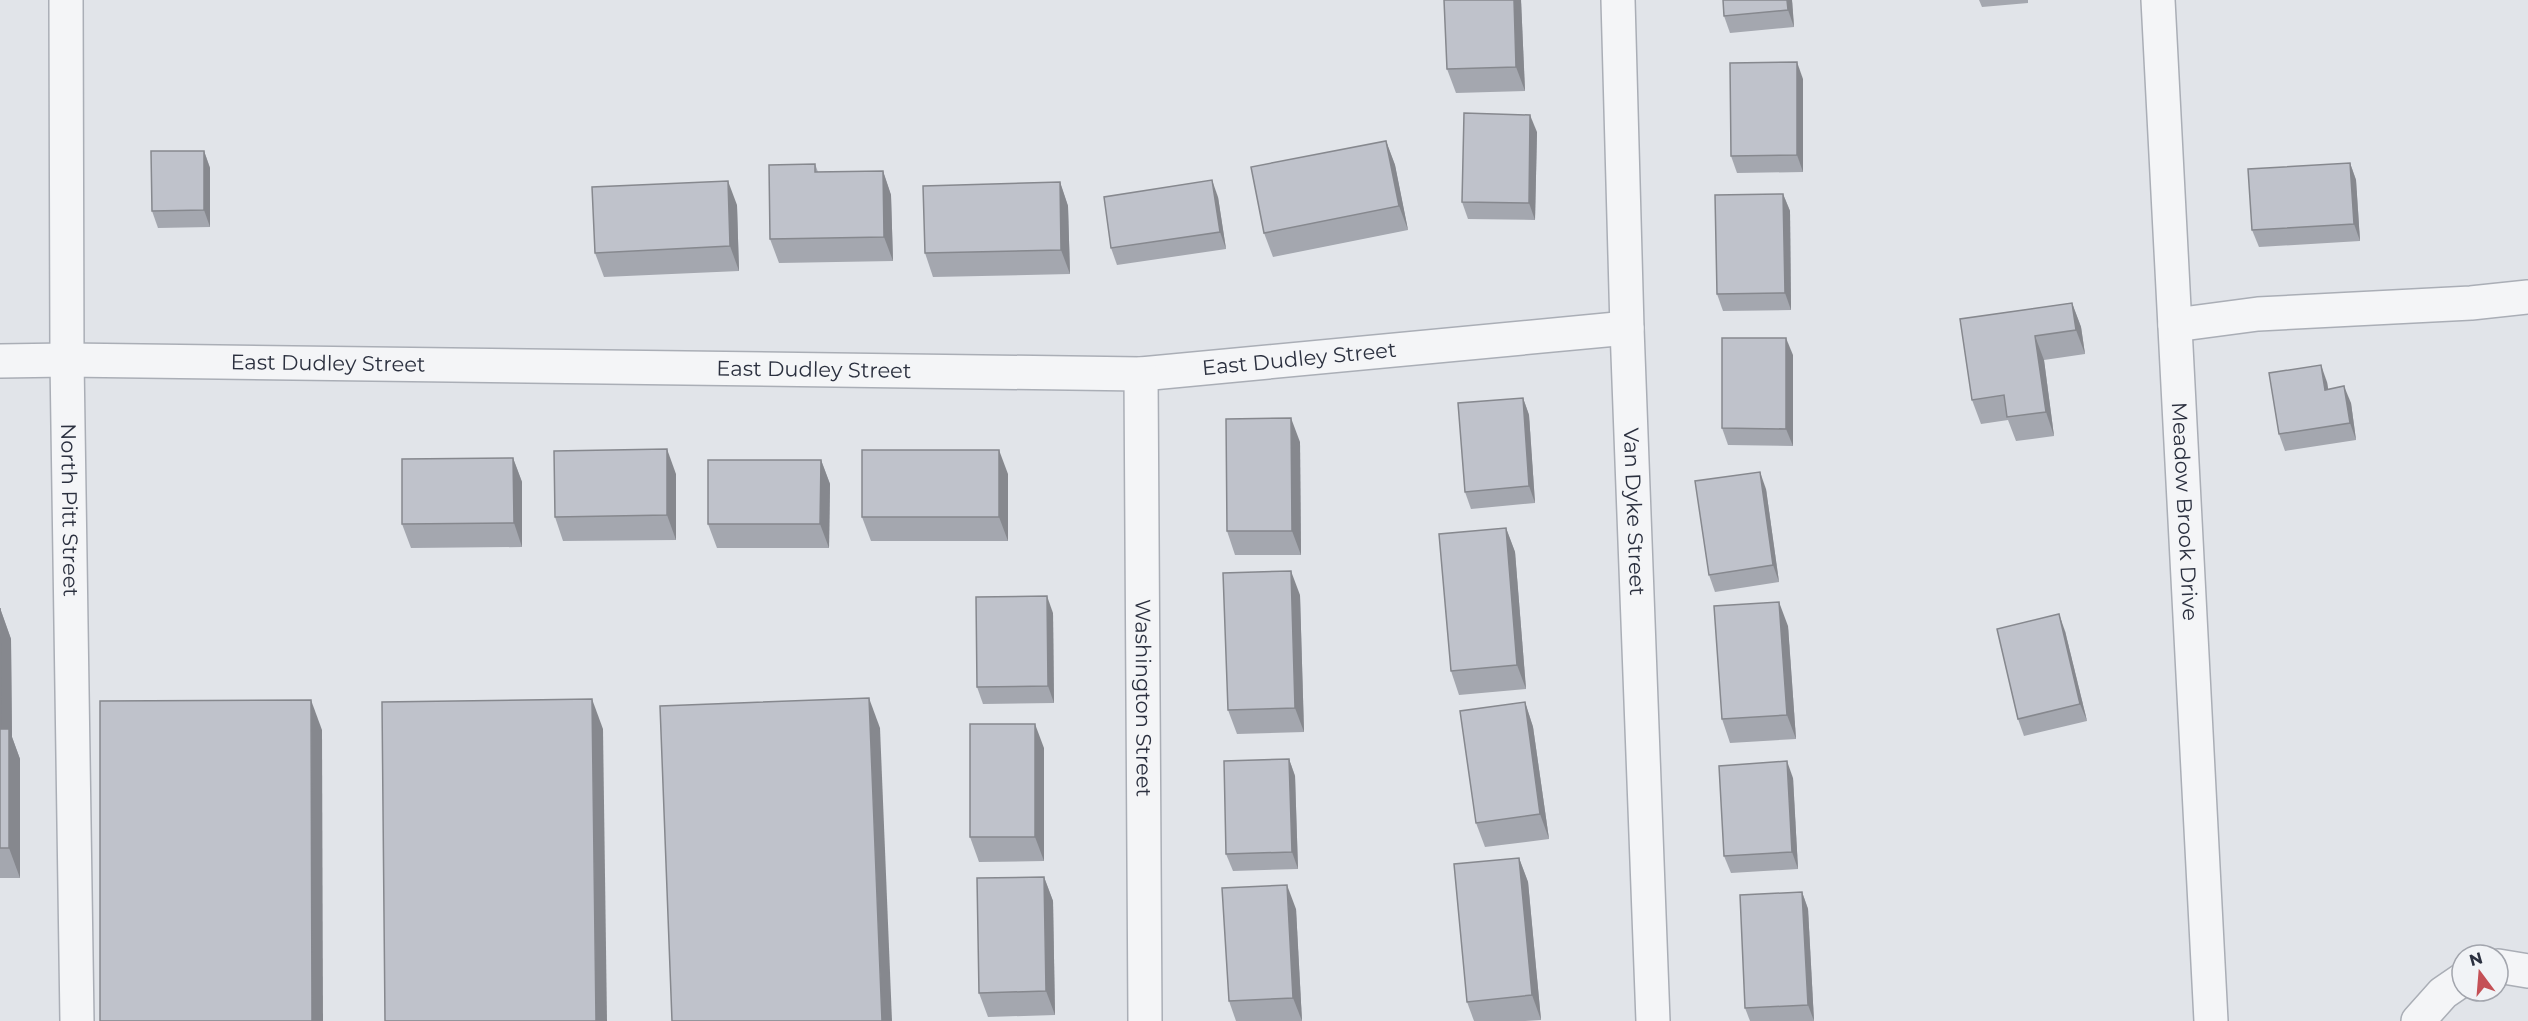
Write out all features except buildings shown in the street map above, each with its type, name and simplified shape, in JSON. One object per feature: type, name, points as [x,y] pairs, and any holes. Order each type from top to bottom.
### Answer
[{"type":"street","name":"North Pitt Street","points":[[66,0],[67,360],[77,1021]]},
{"type":"street","name":"Van Dyke Street","points":[[1618,0],[1627,328],[1653,1021]]},
{"type":"street","name":"Meadow Brook Drive","points":[[2158,0],[2211,1021]]},
{"type":"street","points":[[2175,325],[2258,314],[2460,304],[2528,297]]},
{"type":"street","name":"East Dudley Street","points":[[0,361],[1141,374],[1627,328]]},
{"type":"street","name":"Washington Street","points":[[1141,374],[1145,1021]]},
{"type":"street","points":[[2510,968],[2528,971]]},
{"type":"street","points":[[2418,1021],[2450,988]]}]
